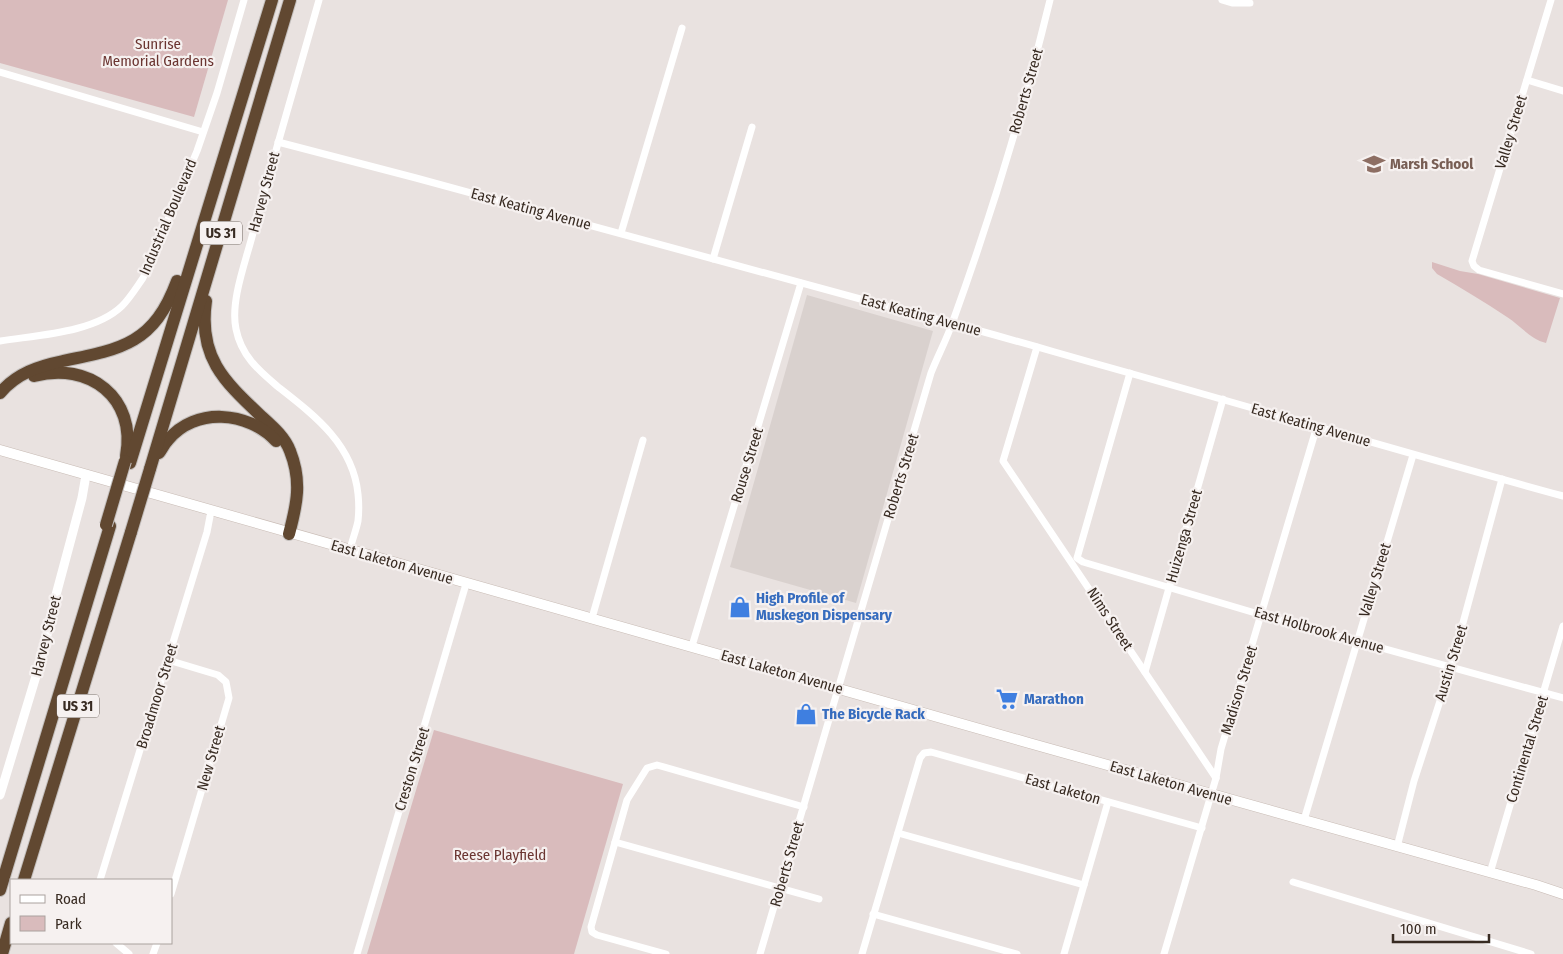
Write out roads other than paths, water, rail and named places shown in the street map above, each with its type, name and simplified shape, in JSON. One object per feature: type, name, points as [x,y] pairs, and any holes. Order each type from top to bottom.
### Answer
[{"type":"highway","name":"US 31","points":[[0,890],[94,581],[127,462],[272,0]]},
{"type":"highway","name":"US 31","points":[[24,879],[131,532],[290,0]]},
{"type":"highway","points":[[0,392],[17,377],[31,369],[107,352],[128,344],[143,334],[157,321],[166,308],[200,215],[207,208]]},
{"type":"highway","points":[[215,254],[213,277],[204,314],[206,341],[220,372],[231,386],[280,434],[290,450],[298,492],[289,534]]},
{"type":"highway","points":[[0,404],[21,382],[38,375],[58,372],[89,378],[108,391],[122,410],[128,428],[127,462]]},
{"type":"highway","points":[[150,467],[168,440],[177,431],[196,421],[210,417],[233,417],[252,423],[267,432],[279,445],[290,465],[293,494],[289,534]]},
{"type":"highway","points":[[2,954],[10,927]]},
{"type":"main road","name":"East Laketon Avenue","points":[[0,450],[289,534],[692,646],[1563,894]]},
{"type":"street","name":"Industrial Boulevard","points":[[0,341],[91,325],[121,307],[143,278],[197,151],[217,93],[244,0]]},
{"type":"street","name":"Harvey Street","points":[[319,0],[278,142],[239,289],[235,323],[240,345],[251,362],[323,424],[336,437],[346,454],[355,476],[359,507],[358,520],[350,550]]},
{"type":"street","name":"Roberts Street","points":[[760,954],[931,373],[952,323],[1011,143],[1040,43],[1050,0]]},
{"type":"street","points":[[1222,0],[1232,3],[1250,3]]},
{"type":"street","name":"Valley Street","points":[[1551,0],[1473,257],[1473,264],[1482,271],[1563,294]]},
{"type":"street","points":[[621,233],[682,28]]},
{"type":"street","points":[[0,72],[203,132]]},
{"type":"street","points":[[1527,80],[1563,90]]},
{"type":"street","points":[[713,259],[752,127]]},
{"type":"street","name":"East Keating Avenue","points":[[278,142],[952,323],[1563,496]]},
{"type":"street","name":"Rouse Street","points":[[692,646],[802,283]]},
{"type":"street","name":"Nims Street","points":[[1037,347],[1003,461],[1216,778]]},
{"type":"street","name":"East Holbrook Avenue","points":[[1130,373],[1077,558],[1083,562],[1262,615],[1563,698]]},
{"type":"street","name":"Huizenga Street","points":[[1145,672],[1223,399]]},
{"type":"street","name":"Madison Street","points":[[1164,954],[1216,778],[1221,749],[1317,426]]},
{"type":"street","points":[[592,618],[642,440]]},
{"type":"street","name":"Valley Street","points":[[1304,820],[1413,455]]},
{"type":"street","name":"Harvey Street","points":[[0,796],[43,653],[82,498],[86,475]]},
{"type":"street","name":"Austin Street","points":[[1397,847],[1414,781],[1451,667],[1502,479]]},
{"type":"street","name":"Broadmoor Street","points":[[100,879],[207,532],[211,511]]},
{"type":"street","name":"Creston Street","points":[[357,954],[466,584]]},
{"type":"street","name":"Continental Street","points":[[1490,873],[1563,626]]},
{"type":"street","name":"New Street","points":[[168,660],[218,674],[226,682],[229,698],[172,891]]},
{"type":"street","name":"East Laketon","points":[[898,833],[920,758],[924,753],[931,752],[1202,828]]},
{"type":"street","points":[[666,954],[597,935],[591,929],[591,922],[628,800],[647,768],[657,765],[804,807]]},
{"type":"street","points":[[1064,954],[1108,802]]},
{"type":"street","points":[[862,954],[898,833],[1084,885]]},
{"type":"street","points":[[615,842],[819,899]]},
{"type":"street","points":[[1293,882],[1532,954]]},
{"type":"street","points":[[874,914],[1017,954]]},
{"type":"street","points":[[117,944],[129,954]]},
{"type":"place","name":"Marsh School","points":[[1374,164]]},
{"type":"place","name":"High Profile of Muskegon Dispensary","points":[[740,607]]},
{"type":"place","name":"Marathon","points":[[1007,699]]},
{"type":"place","name":"The Bicycle Rack","points":[[806,714]]},
{"type":"park label","name":"Sunrise Memorial Gardens","points":[[158,52]]},
{"type":"park label","name":"Reese Playfield","points":[[500,855]]}]
